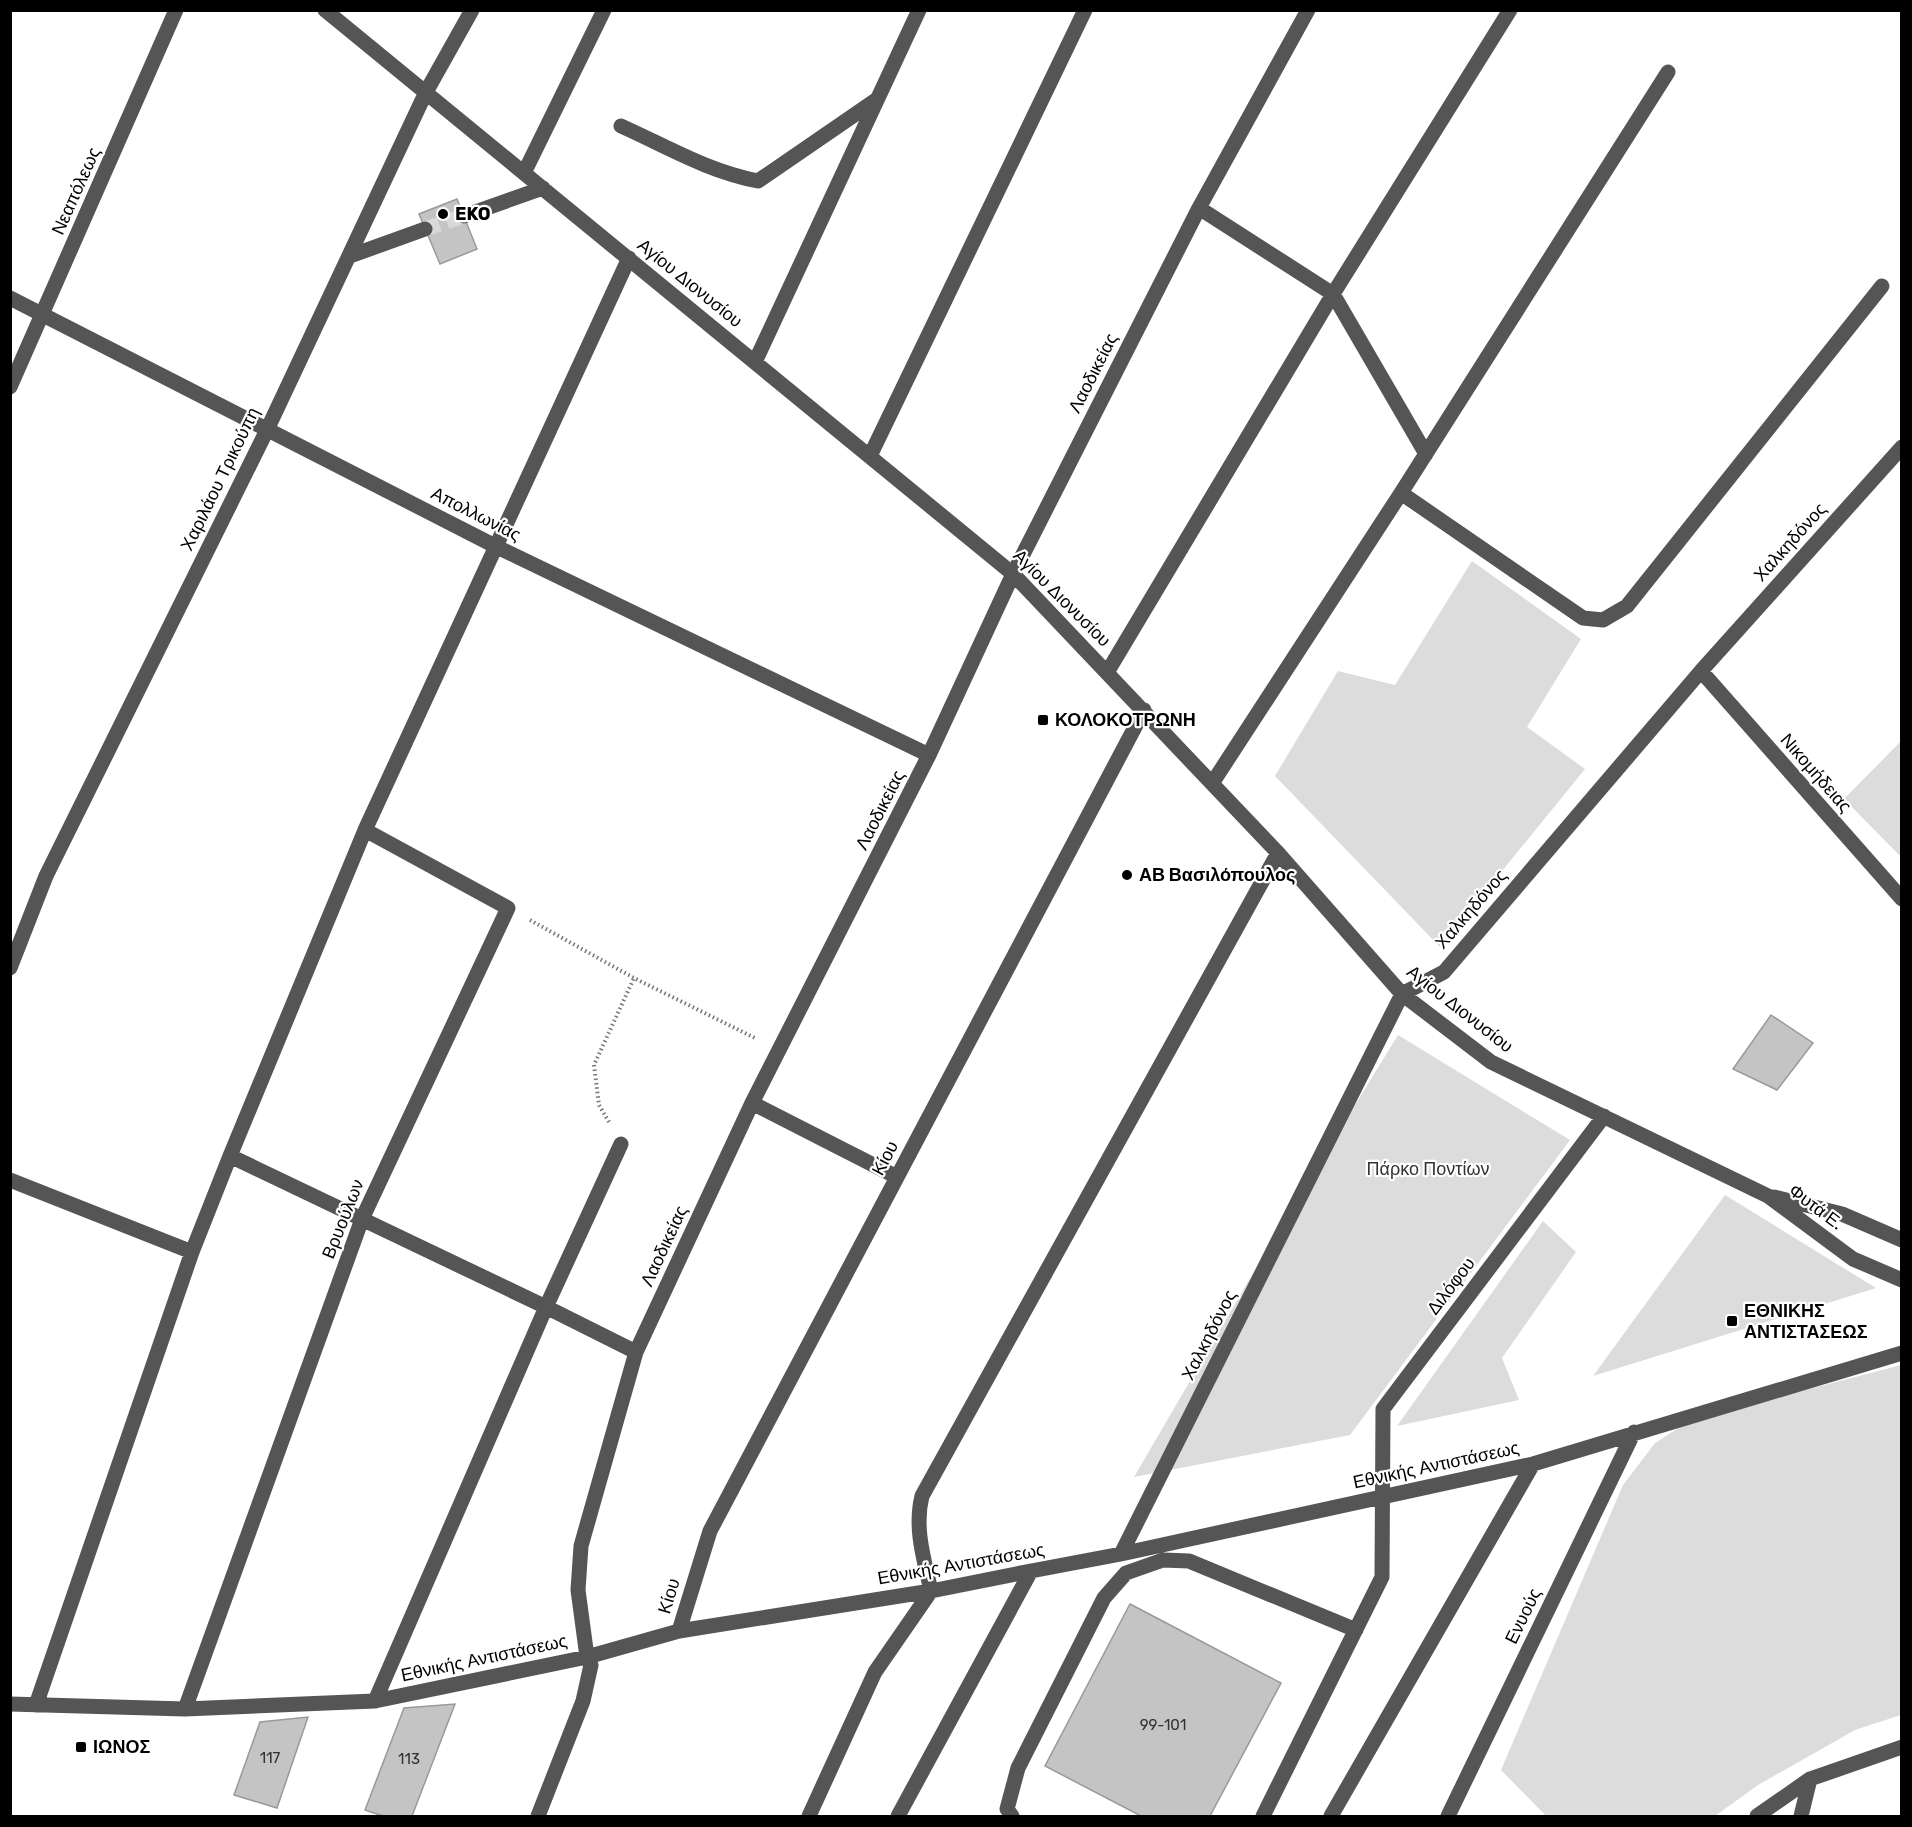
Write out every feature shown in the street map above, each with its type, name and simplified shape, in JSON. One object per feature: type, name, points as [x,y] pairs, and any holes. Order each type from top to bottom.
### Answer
[{"type":"street","name":"Νεαπόλεως","points":[[10,387],[176,10]]},
{"type":"street","name":"Αγίου Διονυσίου","points":[[325,10],[1013,574],[1278,852],[1402,994],[1491,1062],[1768,1196]]},
{"type":"street","name":"Χαριλάου Τρικούπη","points":[[10,968],[46,876],[267,430],[426,92],[472,10]]},
{"type":"street","points":[[524,172],[604,10]]},
{"type":"street","points":[[755,362],[919,10]]},
{"type":"street","points":[[870,456],[1085,10]]},
{"type":"street","name":"Λαοδικείας","points":[[538,1816],[583,1701],[591,1665],[587,1657],[578,1590],[581,1546],[636,1352],[752,1103],[929,755],[1013,574],[1199,208],[1308,10]]},
{"type":"street","points":[[1108,672],[1333,294],[1510,10]]},
{"type":"street","points":[[1213,782],[1426,454],[1668,72]]},
{"type":"street","points":[[621,126],[693,161],[731,176],[758,181],[876,100]]},
{"type":"street","points":[[464,216],[543,188]]},
{"type":"street","points":[[1199,208],[1333,294],[1426,454]]},
{"type":"street","points":[[350,256],[425,229]]},
{"type":"street","points":[[36,1705],[192,1252],[230,1156],[365,830],[629,258]]},
{"type":"street","points":[[1401,493],[1582,618],[1603,621],[1628,606],[1882,286]]},
{"type":"street","name":"Απολλωνίας","points":[[10,298],[497,547],[929,755]]},
{"type":"street","name":"Χαλκηδόνος","points":[[1120,1554],[1402,994],[1444,972],[1701,671],[1902,447]]},
{"type":"street","name":"Νικομήδειας","points":[[1701,671],[1902,899]]},
{"type":"street","name":"Κίου","points":[[679,1631],[710,1531],[1144,710]]},
{"type":"street","points":[[365,830],[508,908]]},
{"type":"street","points":[[809,1816],[875,1672],[931,1591],[919,1533],[918,1513],[922,1496],[1278,852]]},
{"type":"street","name":"Βρυούλων","points":[[185,1709],[362,1219],[508,908]]},
{"type":"street","points":[[752,1103],[897,1177]]},
{"type":"street","name":"Διλόφου","points":[[1263,1816],[1382,1577],[1383,1409],[1604,1116]]},
{"type":"street","points":[[375,1701],[546,1307],[621,1144]]},
{"type":"street","points":[[230,1156],[636,1352]]},
{"type":"street","points":[[10,1180],[192,1252]]},
{"type":"street","name":"Φυτά Ε.","points":[[1768,1196],[1842,1214],[1902,1240]]},
{"type":"street","name":"Φυτά Ε.","points":[[1768,1196],[1853,1259],[1902,1280]]},
{"type":"street","name":"Εθνικής Αντιστάσεως","points":[[10,1704],[185,1709],[375,1701],[587,1657],[679,1631],[931,1591],[1120,1554],[1533,1464],[1902,1353]]},
{"type":"street","name":"Ενυούς","points":[[1448,1816],[1634,1432]]},
{"type":"street","points":[[1331,1816],[1533,1464]]},
{"type":"street","points":[[1012,1816],[1007,1809],[1018,1768],[1104,1598],[1126,1574],[1162,1560],[1189,1561],[1356,1630]]},
{"type":"street","points":[[898,1816],[1031,1571]]},
{"type":"street","points":[[1757,1816],[1810,1779],[1902,1747]]},
{"type":"street","points":[[1801,1816],[1810,1779]]},
{"type":"path","points":[[508,908],[634,978],[779,1050]]},
{"type":"path","points":[[621,1144],[599,1105],[594,1065],[634,978]]},
{"type":"green space","points":[[1472,561],[1581,639],[1527,727],[1585,769],[1440,947],[1275,776],[1338,671],[1395,685]]},
{"type":"green space","points":[[1901,741],[1901,857],[1844,799]]},
{"type":"green space","name":"Πάρκο Ποντίων","points":[[1398,1035],[1570,1140],[1350,1435],[1134,1477],[1277,1232]]},
{"type":"green space","points":[[1725,1195],[1876,1288],[1593,1376]]},
{"type":"green space","points":[[1543,1221],[1576,1252],[1502,1358],[1519,1400],[1397,1426]]},
{"type":"green space","points":[[1901,1365],[1901,1715],[1855,1730],[1758,1785],[1715,1816],[1546,1816],[1501,1770],[1623,1485],[1655,1443],[1691,1420]]},
{"type":"building","points":[[457,199],[477,249],[440,264],[419,214]]},
{"type":"building","points":[[1771,1015],[1813,1043],[1777,1090],[1733,1069]]},
{"type":"building","points":[[1130,1604],[1281,1683],[1210,1816],[1141,1816],[1045,1766]]},
{"type":"building","points":[[455,1704],[412,1816],[383,1816],[365,1810],[404,1708]]},
{"type":"building","points":[[308,1717],[277,1808],[234,1795],[260,1722]]},
{"type":"tunnel","points":[[425,229],[464,216]]},
{"type":"place","name":"EKO","points":[[443,214]]},
{"type":"place","name":"ΚΟΛΟΚΟΤΡΩΝΗ","points":[[1043,720]]},
{"type":"place","name":"ΑΒ Βασιλόπουλος","points":[[1127,875]]},
{"type":"place","name":"ΕΘΝΙΚΗΣ ΑΝΤΙΣΤΑΣΕΩΣ","points":[[1732,1321]]},
{"type":"place","name":"ΙΩΝΟΣ","points":[[81,1747]]}]
